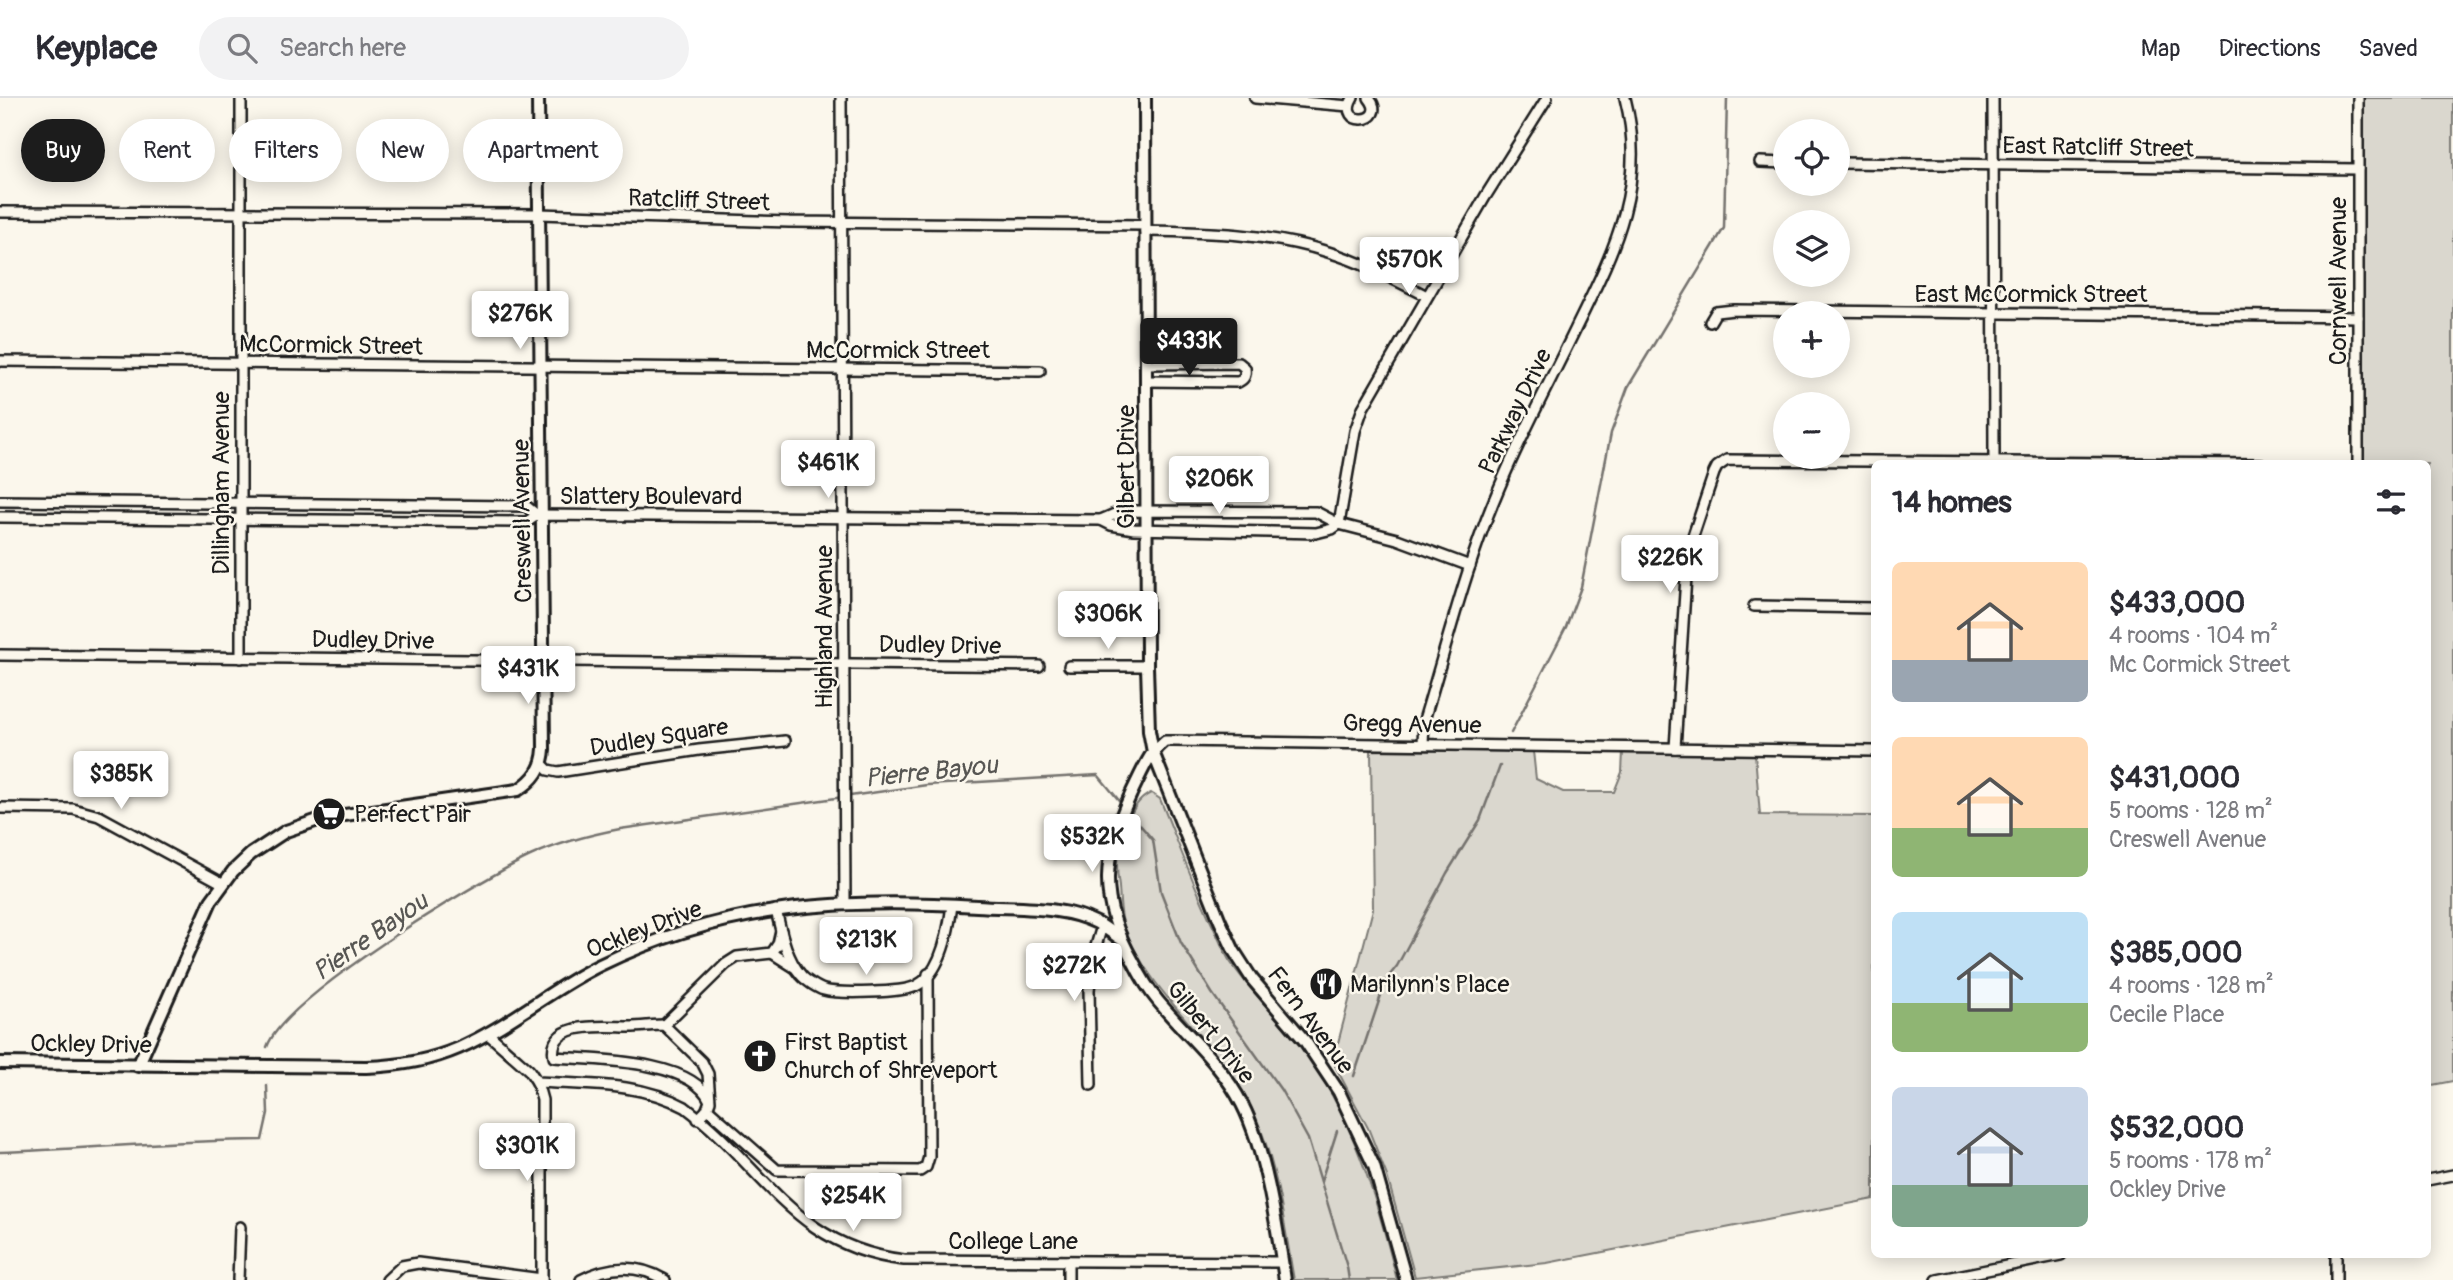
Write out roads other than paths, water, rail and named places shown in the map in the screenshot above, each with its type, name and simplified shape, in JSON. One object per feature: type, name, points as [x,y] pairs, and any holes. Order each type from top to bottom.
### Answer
[{"type":"street","name":"Dillingham Avenue","points":[[241,98],[241,658]]},
{"type":"street","name":"Creswell Avenue","points":[[538,98],[540,515],[544,661],[542,764]]},
{"type":"street","name":"Highland Avenue","points":[[841,98],[845,903]]},
{"type":"street","name":"Gilbert Drive","points":[[1145,98],[1147,666],[1149,731],[1153,752]]},
{"type":"street","points":[[1255,98],[1351,102],[1350,113],[1356,119],[1364,120],[1371,116],[1374,109],[1369,98]]},
{"type":"street","points":[[1339,524],[1359,419],[1374,387],[1485,197],[1547,98]]},
{"type":"street","name":"Parkway Drive","points":[[1423,744],[1424,720],[1470,566],[1496,494],[1600,281],[1619,234],[1631,190],[1633,162],[1631,127],[1625,98]]},
{"type":"street","points":[[1993,98],[1994,460]]},
{"type":"street","name":"Cornwell Avenue","points":[[2358,98],[2358,460]]},
{"type":"street","points":[[1760,162],[1773,163]]},
{"type":"street","name":"East Ratcliff Street","points":[[1850,163],[2358,169]]},
{"type":"street","name":"Ratcliff Street","points":[[0,212],[539,214],[1217,232],[1296,243],[1362,265],[1427,296]]},
{"type":"street","name":"East McCormick Street","points":[[1710,321],[1716,312],[1734,310],[2358,317]]},
{"type":"street","name":"McCormick Street","points":[[0,360],[1040,371]]},
{"type":"street","points":[[1146,364],[1239,363],[1245,368],[1246,374],[1238,382],[1146,381]]},
{"type":"street","points":[[1675,748],[1689,551],[1714,473],[1721,463],[1731,459],[1871,461]]},
{"type":"street","name":"Slattery Boulevard","points":[[0,501],[526,506],[540,515]]},
{"type":"street","name":"Slattery Boulevard","points":[[1101,520],[1115,514],[1147,511],[1316,512],[1339,524],[1397,539],[1470,566]]},
{"type":"street","name":"Slattery Boulevard","points":[[0,517],[527,522],[540,515],[1101,520],[1125,528],[1147,530],[1316,533],[1332,529],[1339,524]]},
{"type":"street","points":[[1754,606],[1871,608]]},
{"type":"street","name":"Dudley Drive","points":[[0,655],[1039,666]]},
{"type":"street","points":[[1069,666],[1147,666]]},
{"type":"street","name":"Dudley Square","points":[[542,764],[548,770],[558,772],[699,750],[785,741]]},
{"type":"street","name":"Gregg Avenue","points":[[1153,752],[1163,743],[1172,741],[1871,751]]},
{"type":"street","points":[[1119,938],[1107,886],[1109,858],[1123,812],[1153,752]]},
{"type":"street","name":"Fern Avenue","points":[[1153,752],[1234,951],[1262,991],[1317,1057],[1358,1129],[1374,1166],[1406,1280]]},
{"type":"street","points":[[138,1066],[205,912],[222,883],[251,854],[271,839],[300,825],[339,815],[518,790],[533,779],[542,764]]},
{"type":"street","points":[[0,808],[73,810],[99,816],[222,883]]},
{"type":"street","name":"Ockley Drive","points":[[0,1063],[383,1066],[411,1063],[439,1055],[487,1033],[562,985],[645,946],[729,920],[776,910],[845,903],[908,902],[1060,912],[1101,926],[1119,938]]},
{"type":"street","points":[[776,910],[788,953],[802,976],[824,990],[894,991],[916,986],[928,974],[942,951],[952,905]]},
{"type":"street","points":[[1091,1086],[1088,990],[1101,926]]},
{"type":"street","points":[[772,953],[778,944],[781,931]]},
{"type":"street","name":"Gilbert Drive","points":[[1119,938],[1156,999],[1211,1057],[1243,1105],[1259,1150],[1285,1280]]},
{"type":"street","points":[[797,970],[772,953],[737,957],[726,964],[664,1025],[597,1026],[568,1032],[556,1041],[554,1057],[663,1068],[700,1086],[709,1105],[777,1170],[920,1171],[926,1167],[929,1157],[928,974]]},
{"type":"street","points":[[664,1025],[702,1062],[708,1074],[709,1105],[698,1119]]},
{"type":"street","points":[[387,1280],[402,1266],[418,1263],[542,1280],[542,1100],[537,1082],[529,1070],[487,1033]]},
{"type":"street","name":"College Lane","points":[[537,1082],[647,1090],[676,1102],[698,1119],[816,1230],[857,1251],[880,1257],[904,1260],[1282,1262]]},
{"type":"street","points":[[2431,1179],[2453,1175]]},
{"type":"street","points":[[238,1280],[240,1227]]},
{"type":"street","points":[[1937,1280],[2046,1258]]},
{"type":"street","points":[[2336,1258],[2336,1280]]},
{"type":"street","points":[[1068,1261],[1068,1280]]},
{"type":"street","points":[[581,1280],[607,1269],[632,1268],[665,1280]]},
{"type":"waterway","points":[[1511,733],[1566,627],[1581,587],[1611,433],[1628,387],[1724,228],[1727,98]]},
{"type":"waterway","points":[[1354,1076],[1386,980],[1397,966],[1447,873],[1480,820],[1500,766]]},
{"type":"waterway","name":"Pierre Bayou","points":[[267,1047],[281,1026],[308,1000],[384,943],[502,871],[539,852],[573,840],[620,829],[927,785],[1098,775],[1122,804]]},
{"type":"waterway","name":"Pierre Bayou","points":[[1129,812],[1153,840],[1161,892],[1181,943],[1212,993],[1281,1090],[1308,1139],[1349,1280]]},
{"type":"waterway","name":"Pierre Bayou","points":[[0,1152],[262,1140],[268,1113],[267,1086]]},
{"type":"waterway","points":[[1321,1181],[1337,1131]]},
{"type":"place","name":"Perfect Pair","points":[[329,814]]},
{"type":"place","name":"Marilynn's Place","points":[[1326,984]]},
{"type":"place","name":"First Baptist Church of Shreveport","points":[[760,1056]]}]
